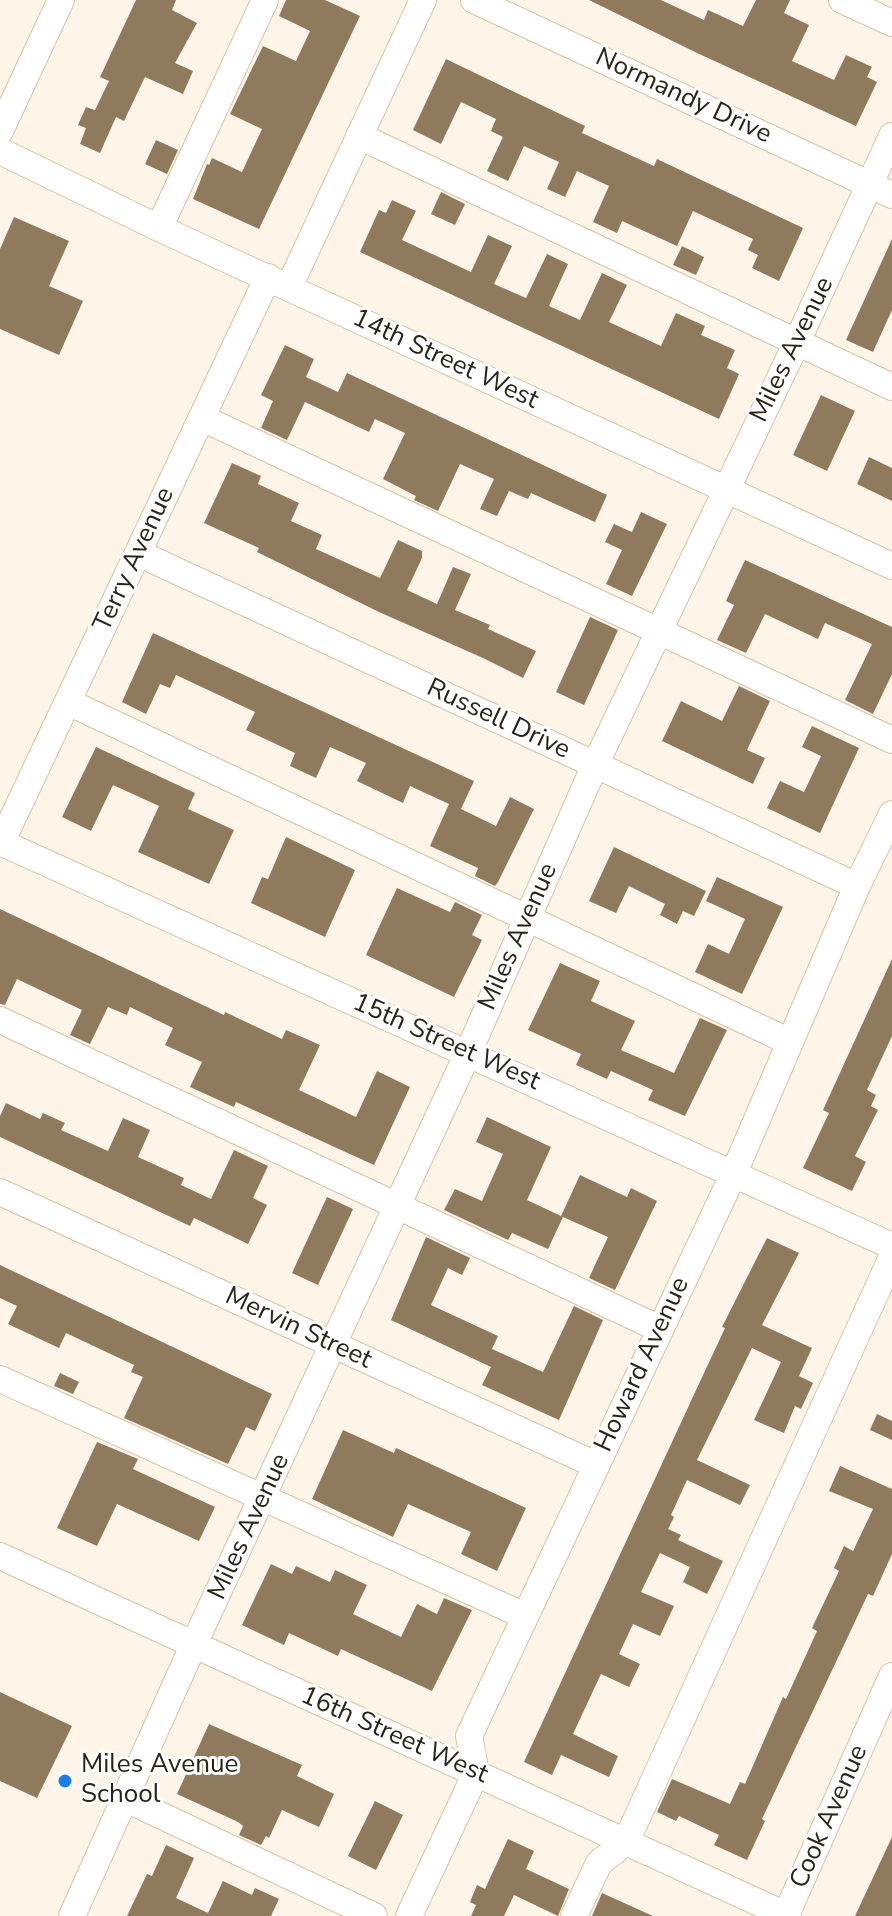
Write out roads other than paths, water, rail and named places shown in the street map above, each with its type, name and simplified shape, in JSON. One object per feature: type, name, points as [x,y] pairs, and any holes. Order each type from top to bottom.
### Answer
[{"type":"street","points":[[0,131],[61,0]]},
{"type":"street","points":[[159,228],[265,0]]},
{"type":"street","name":"Terry Avenue","points":[[0,843],[202,418],[359,136],[423,0]]},
{"type":"street","name":"Normandy Drive","points":[[474,0],[882,190]]},
{"type":"street","points":[[842,0],[892,23]]},
{"type":"street","points":[[359,136],[892,387]]},
{"type":"street","name":"Miles Avenue","points":[[72,1916],[193,1646],[399,1205],[595,765],[797,342],[882,190],[892,136]]},
{"type":"street","name":"14th Street West","points":[[0,151],[159,228],[892,566]]},
{"type":"street","points":[[202,418],[892,740]]},
{"type":"street","name":"Russell Drive","points":[[138,553],[857,886]]},
{"type":"street","points":[[68,702],[790,1042]]},
{"type":"street","name":"Howard Avenue","points":[[476,1773],[469,1736],[734,1173],[857,886],[892,814]]},
{"type":"street","name":"15th Street West","points":[[0,843],[892,1246]]},
{"type":"street","points":[[0,1020],[660,1329]]},
{"type":"street","name":"Mervin Street","points":[[0,1192],[596,1465]]},
{"type":"street","points":[[574,1916],[599,1863],[626,1842],[892,1257]]},
{"type":"street","points":[[0,1379],[525,1616]]},
{"type":"street","name":"16th Street West","points":[[0,1556],[626,1842],[739,1906],[787,1916]]},
{"type":"street","name":"Cook Avenue","points":[[787,1916],[892,1676]]},
{"type":"street","points":[[409,1916],[476,1773]]},
{"type":"street","points":[[126,1799],[374,1916]]},
{"type":"place","name":"Miles Avenue School","points":[[65,1781]]}]
